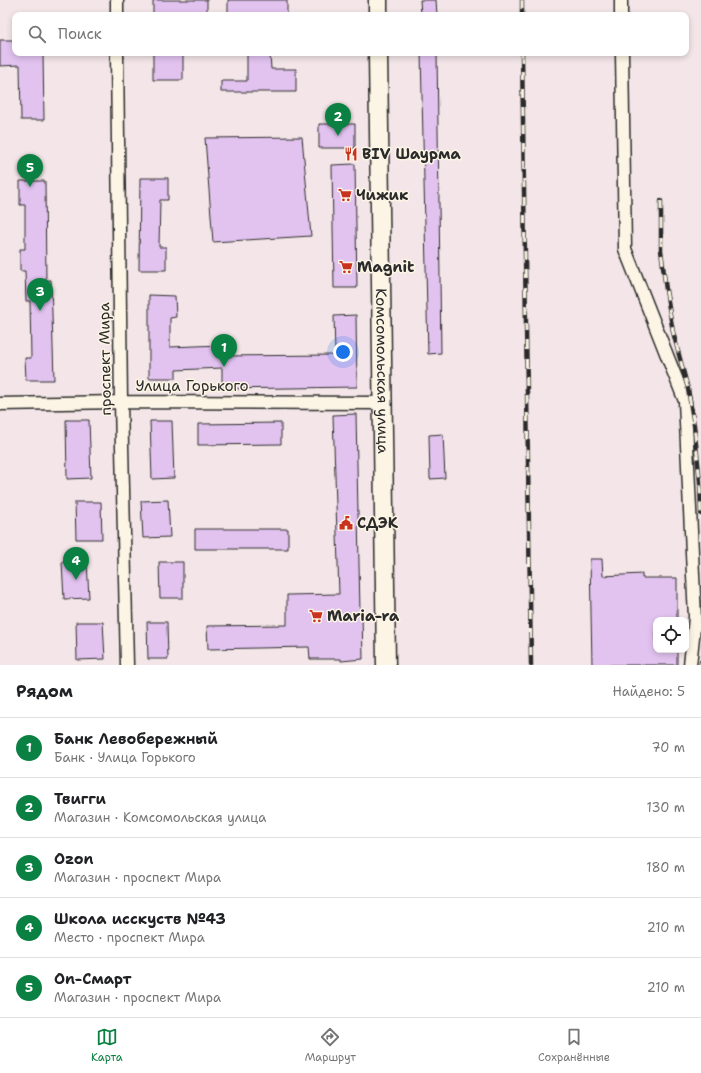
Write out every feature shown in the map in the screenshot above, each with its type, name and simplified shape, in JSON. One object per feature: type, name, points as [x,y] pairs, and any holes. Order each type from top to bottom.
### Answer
[{"type":"street","points":[[117,0],[117,12]]},
{"type":"street","points":[[378,0],[378,12]]},
{"type":"street","points":[[621,0],[621,12]]},
{"type":"street","name":"проспект Мира","points":[[117,56],[121,402],[127,665]]},
{"type":"street","name":"Комсомольская улица","points":[[378,56],[384,403],[386,665]]},
{"type":"street","points":[[622,56],[625,249],[685,401],[695,618],[690,665]]},
{"type":"street","name":"Улица Горького","points":[[0,404],[121,402],[384,403]]},
{"type":"building","points":[[153,0],[207,0],[207,12],[153,12]]},
{"type":"building","points":[[228,0],[287,0],[287,12],[228,12]]},
{"type":"building","points":[[420,0],[436,0],[437,12],[421,12]]},
{"type":"building","points":[[0,40],[12,40],[12,56],[43,56],[44,120],[21,120],[20,65],[0,66]]},
{"type":"building","points":[[153,56],[183,56],[183,80],[153,80]]},
{"type":"building","points":[[247,56],[270,56],[271,69],[296,69],[296,92],[221,92],[221,81],[247,81]]},
{"type":"building","points":[[421,56],[437,56],[441,353],[428,354]]},
{"type":"building","points":[[319,124],[355,124],[355,148],[319,148]]},
{"type":"building","points":[[302,137],[311,236],[213,242],[205,138]]},
{"type":"building","points":[[355,164],[357,288],[334,288],[332,165]]},
{"type":"building","points":[[140,178],[168,178],[168,200],[160,200],[159,247],[166,247],[166,270],[139,270]]},
{"type":"building","points":[[20,181],[45,181],[46,280],[51,280],[54,380],[26,380],[25,358],[31,358],[30,301],[26,301],[25,271],[20,271],[20,249],[25,249],[25,205],[20,205]]},
{"type":"building","points":[[149,295],[175,296],[176,317],[170,318],[170,347],[221,345],[221,356],[335,355],[334,316],[356,315],[357,387],[222,389],[222,368],[176,370],[176,378],[149,378]]},
{"type":"building","points":[[356,414],[360,613],[362,614],[363,659],[341,661],[341,659],[310,659],[309,647],[208,649],[207,626],[287,625],[287,595],[339,594],[333,415]]},
{"type":"building","points":[[66,420],[89,420],[91,478],[67,479]]},
{"type":"building","points":[[150,421],[172,421],[174,478],[152,479]]},
{"type":"building","points":[[281,423],[281,444],[198,445],[198,424]]},
{"type":"building","points":[[443,434],[445,478],[430,479],[429,435]]},
{"type":"building","points":[[168,500],[170,537],[143,538],[141,501]]},
{"type":"building","points":[[75,502],[101,502],[102,539],[76,539]]},
{"type":"building","points":[[195,529],[288,529],[288,549],[195,549]]},
{"type":"building","points":[[590,559],[602,559],[603,576],[642,574],[642,578],[677,578],[677,617],[653,617],[653,653],[677,653],[677,665],[592,665]]},
{"type":"building","points":[[87,561],[89,598],[64,599],[62,562]]},
{"type":"building","points":[[159,562],[183,562],[183,598],[160,598]]},
{"type":"building","points":[[76,622],[103,622],[105,659],[77,660]]},
{"type":"building","points":[[147,622],[167,622],[168,659],[148,659]]},
{"type":"railway","points":[[522,0],[522,12]]},
{"type":"railway","points":[[522,56],[531,665]]},
{"type":"railway","points":[[661,201],[661,250],[666,290],[673,332],[688,389],[694,425],[700,482],[701,514]]},
{"type":"place","name":"Твигги","points":[[338,136]]},
{"type":"place","name":"BIV Шаурма","points":[[351,154]]},
{"type":"place","name":"On-Смарт","points":[[30,187]]},
{"type":"place","name":"Чижик","points":[[345,195]]},
{"type":"place","name":"Magnit","points":[[346,267]]},
{"type":"place","name":"Ozon","points":[[40,311]]},
{"type":"place","name":"Банк Левобережный","points":[[224,367]]},
{"type":"place","name":"СДЭК","points":[[346,523]]},
{"type":"place","name":"Школа исскуств №43","points":[[76,580]]},
{"type":"place","name":"Maria-ra","points":[[316,616]]}]
